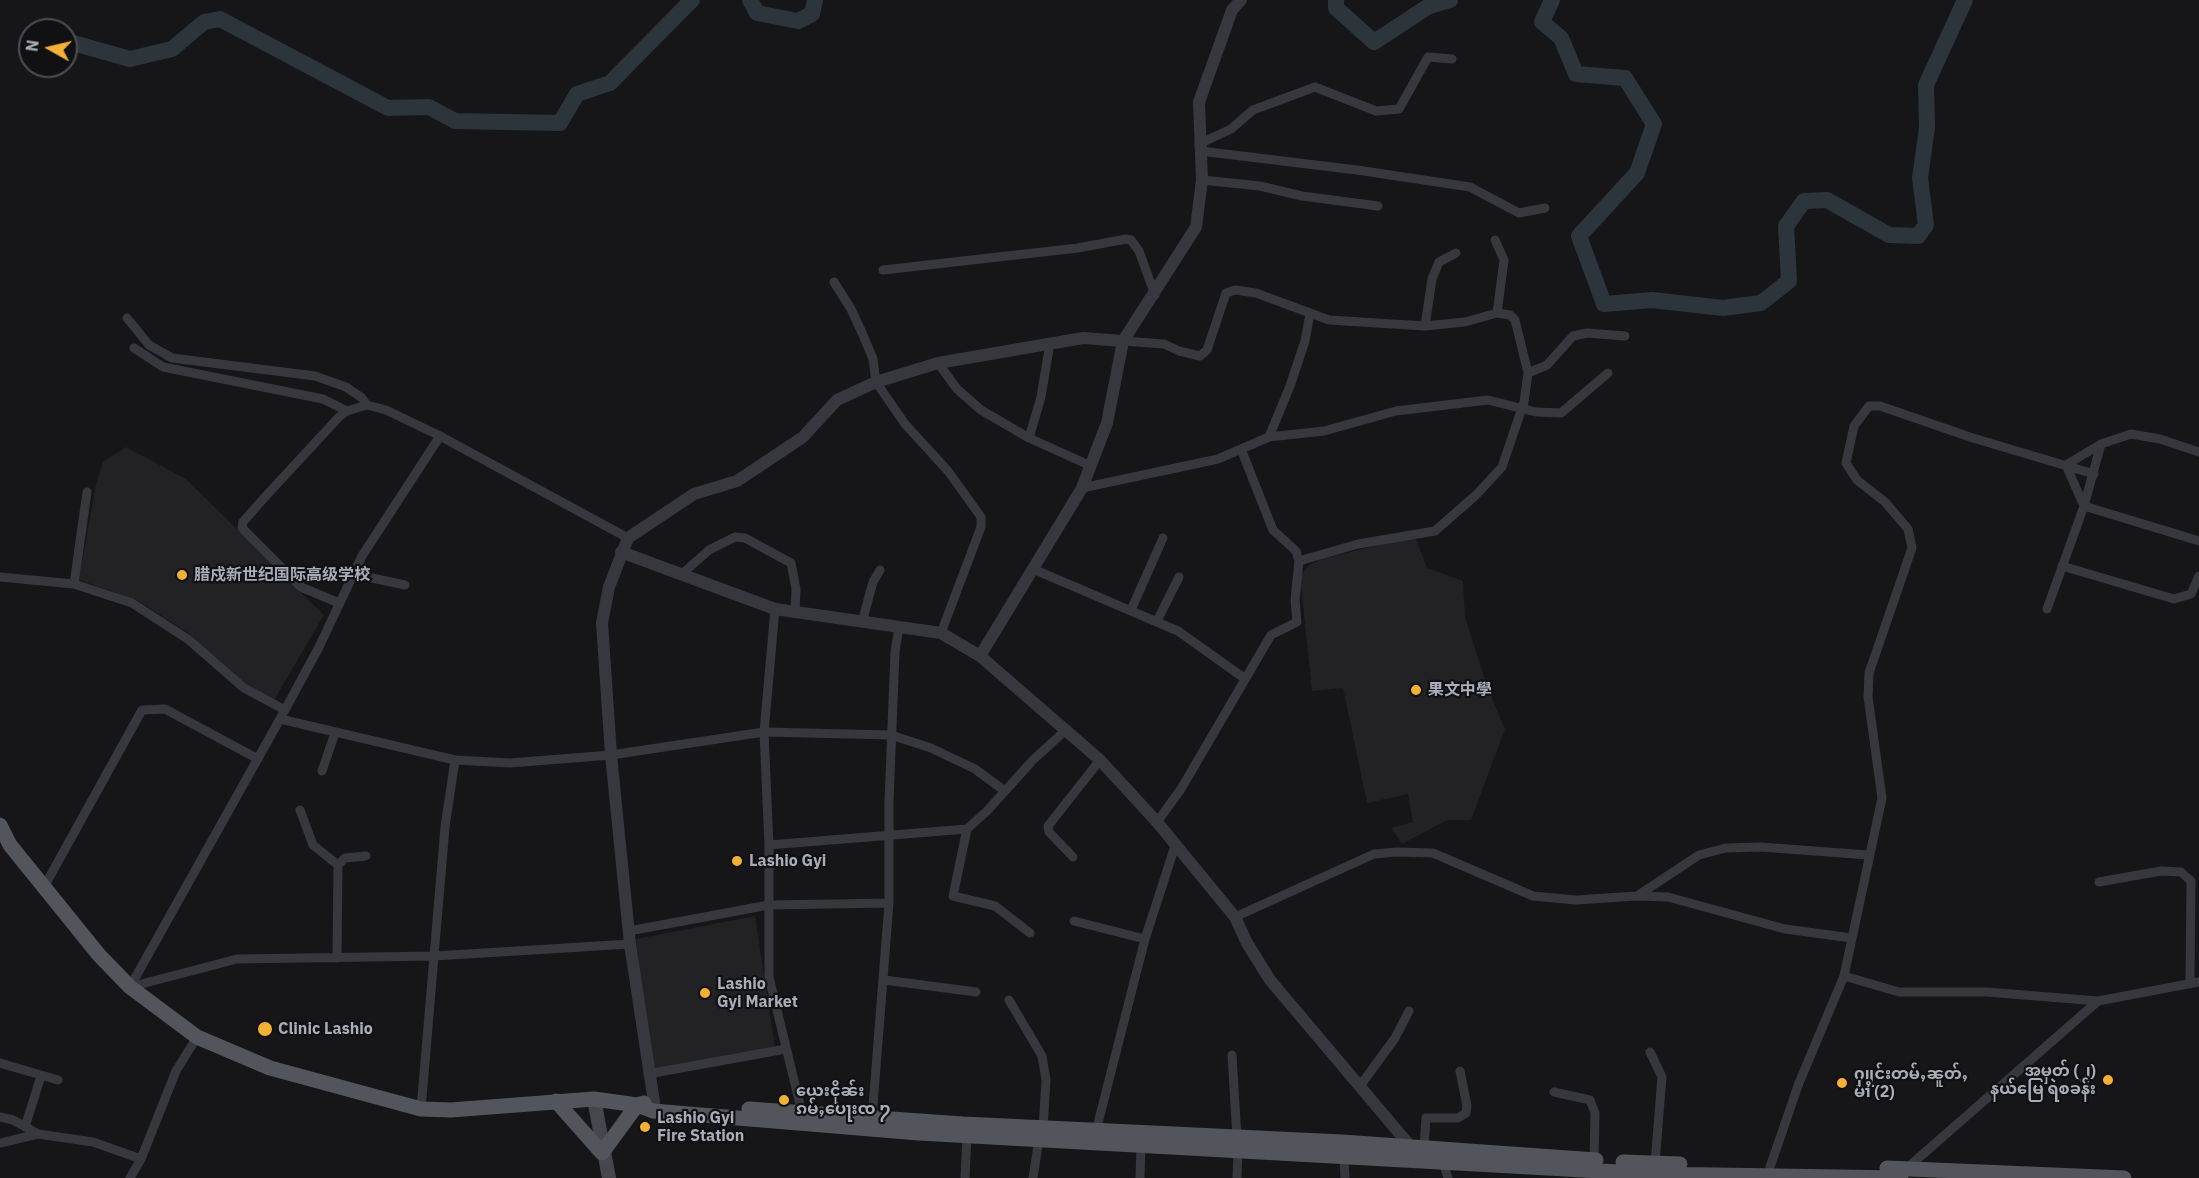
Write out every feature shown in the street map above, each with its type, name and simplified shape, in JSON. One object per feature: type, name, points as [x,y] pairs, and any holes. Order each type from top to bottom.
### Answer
[{"type":"main road","points":[[0,825],[5,842],[99,955],[130,987],[197,1037],[270,1068],[421,1109],[451,1110],[594,1099],[637,1105],[653,1111],[967,1135],[1096,1131],[1344,1156],[1443,1162],[1736,1177],[1892,1178],[1904,1173]]},
{"type":"main road","points":[[594,1099],[602,1153],[609,1178]]},
{"type":"main road","points":[[556,1101],[602,1153]]},
{"type":"main road","points":[[602,1153],[637,1105],[654,1102],[872,1118],[1141,1145],[1418,1147],[1655,1163],[1904,1173],[2124,1178]]},
{"type":"street","points":[[980,656],[1082,488],[1107,423],[1123,341],[1155,295],[1196,227],[1202,180],[1199,102],[1232,10],[1241,0]]},
{"type":"street","points":[[1199,147],[1231,129],[1253,110],[1315,87],[1376,111],[1399,109],[1428,57],[1452,59]]},
{"type":"street","points":[[1199,147],[1470,187],[1519,213],[1545,208]]},
{"type":"street","points":[[1202,180],[1260,186],[1302,196],[1378,206]]},
{"type":"street","points":[[883,270],[1078,248],[1126,239],[1131,240],[1138,251],[1155,295]]},
{"type":"street","points":[[1495,240],[1504,260],[1497,313]]},
{"type":"street","points":[[1425,326],[1432,279],[1439,262],[1456,253]]},
{"type":"street","points":[[834,282],[863,334],[873,359],[876,382],[905,423],[948,471],[981,517],[981,527],[941,633]]},
{"type":"street","points":[[654,1102],[629,937],[611,755],[602,623],[609,587],[628,538],[694,494],[737,481],[803,437],[837,400],[876,382],[938,363],[1083,338],[1164,344],[1179,351],[1200,356],[1206,350],[1226,293],[1235,290],[1256,292],[1329,320],[1425,326],[1465,322],[1497,313],[1510,315],[1515,320],[1528,373],[1522,407],[1502,467],[1476,495],[1435,531],[1358,544],[1299,561]]},
{"type":"street","points":[[1269,437],[1305,341],[1310,314]]},
{"type":"street","points":[[127,318],[149,345],[172,358],[315,376],[346,387],[362,398],[367,405]]},
{"type":"street","points":[[1528,373],[1547,365],[1573,336],[1587,333],[1625,336]]},
{"type":"street","points":[[1029,438],[1041,397],[1050,343]]},
{"type":"street","points":[[134,348],[163,367],[323,399],[347,411]]},
{"type":"street","points":[[938,363],[957,389],[981,410],[1029,438],[1091,466]]},
{"type":"street","points":[[1082,488],[1218,459],[1269,437],[1324,431],[1395,411],[1488,400],[1536,411],[1561,413],[1608,373]]},
{"type":"street","points":[[339,603],[301,586],[242,528],[243,522],[264,498],[347,411],[367,405],[386,410],[440,436],[628,538]]},
{"type":"street","points":[[1770,1167],[1799,1083],[1844,976],[1882,798],[1868,697],[1869,673],[1912,548],[1908,529],[1885,502],[1857,480],[1846,463],[1854,426],[1869,406],[1880,406],[1973,438],[2094,474]]},
{"type":"street","points":[[2066,465],[2101,444],[2131,434],[2160,439],[2199,452]]},
{"type":"street","points":[[130,987],[283,715],[319,647],[362,556],[440,436]]},
{"type":"street","points":[[2047,609],[2084,506],[2101,444]]},
{"type":"street","points":[[1157,822],[1181,789],[1271,635],[1297,622],[1295,600],[1299,561],[1296,551],[1273,531],[1241,449]]},
{"type":"street","points":[[2066,465],[2084,506],[2199,542]]},
{"type":"street","points":[[74,584],[87,492]]},
{"type":"street","points":[[682,574],[709,549],[735,537],[745,538],[791,563],[796,589],[795,612]]},
{"type":"street","points":[[1131,610],[1162,538]]},
{"type":"street","points":[[621,552],[775,609],[941,633],[980,656],[1067,729],[1100,760],[1157,822],[1235,917],[1247,943],[1270,980],[1360,1086],[1418,1147]]},
{"type":"street","points":[[2062,566],[2174,599],[2191,594],[2199,576]]},
{"type":"street","points":[[1033,569],[1178,631],[1244,678]]},
{"type":"street","points":[[862,622],[873,582],[880,570]]},
{"type":"street","points":[[353,574],[405,585]]},
{"type":"street","points":[[0,577],[74,584],[132,603],[189,640],[244,688],[283,715],[335,733],[455,760],[510,763],[611,755],[764,732],[891,735],[940,752],[975,769],[1005,791]]},
{"type":"street","points":[[1156,621],[1179,578]]},
{"type":"street","points":[[775,609],[764,732],[769,845],[769,977],[802,1113]]},
{"type":"street","points":[[872,1118],[889,903],[888,834],[891,735],[895,652],[899,627]]},
{"type":"street","points":[[44,887],[142,710],[165,709],[258,759]]},
{"type":"street","points":[[1030,933],[995,906],[953,896],[967,829],[1033,759],[1067,729]]},
{"type":"street","points":[[322,771],[335,733]]},
{"type":"street","points":[[421,1109],[445,827],[455,760]]},
{"type":"street","points":[[1073,857],[1049,832],[1048,826],[1100,760]]},
{"type":"street","points":[[300,810],[313,845],[338,865]]},
{"type":"street","points":[[769,845],[967,829]]},
{"type":"street","points":[[1096,1131],[1145,939],[1175,846]]},
{"type":"street","points":[[1637,896],[1676,868],[1700,855],[1726,848],[1761,847],[1868,855]]},
{"type":"street","points":[[1235,917],[1374,854],[1397,852],[1433,854],[1533,896],[1576,900],[1637,896],[1668,897],[1785,929],[1852,938]]},
{"type":"street","points":[[337,957],[338,865],[345,858],[366,856]]},
{"type":"street","points":[[1844,976],[1899,992],[1987,992],[2098,1001],[2194,983],[2191,881],[2181,872],[2161,871],[2099,882]]},
{"type":"street","points":[[130,987],[237,959],[435,956],[629,937],[769,905],[889,903]]},
{"type":"street","points":[[1074,921],[1145,939]]},
{"type":"street","points":[[884,980],[975,992]]},
{"type":"street","points":[[1009,1000],[1042,1056],[1046,1080],[1041,1134],[1033,1178]]},
{"type":"street","points":[[1904,1173],[2098,1001]]},
{"type":"street","points":[[1360,1086],[1395,1038],[1409,1011]]},
{"type":"street","points":[[130,1178],[141,1159],[176,1071],[197,1037]]},
{"type":"street","points":[[648,1074],[786,1049]]},
{"type":"street","points":[[1650,1052],[1662,1077],[1655,1163]]},
{"type":"street","points":[[1232,1055],[1237,1178]]},
{"type":"street","points":[[0,1063],[58,1080]]},
{"type":"street","points":[[1418,1147],[1426,1118],[1458,1118],[1466,1113],[1467,1106],[1460,1071]]},
{"type":"street","points":[[25,1127],[41,1076]]},
{"type":"street","points":[[1554,1092],[1590,1100],[1594,1113],[1594,1160]]},
{"type":"street","points":[[0,1117],[13,1120],[38,1134],[93,1143],[141,1159]]},
{"type":"street","points":[[0,1143],[38,1134]]},
{"type":"street","points":[[965,1178],[967,1135]]},
{"type":"street","points":[[1140,1178],[1141,1145]]},
{"type":"street","points":[[1344,1156],[1345,1178]]},
{"type":"street","points":[[1443,1162],[1448,1178]]},
{"type":"shaded area","name":"腊戍新世纪国际高级学校","points":[[126,447],[186,479],[324,615],[274,700],[250,687],[188,633],[139,601],[79,580],[96,484],[103,462]]},
{"type":"shaded area","name":"果文中學","points":[[1415,536],[1427,568],[1463,581],[1465,617],[1488,689],[1505,729],[1471,820],[1447,820],[1402,844],[1391,828],[1413,822],[1408,794],[1367,803],[1343,688],[1312,691],[1300,576],[1309,565],[1322,559]]},
{"type":"shaded area","name":"Lashio Gyi Market","points":[[755,916],[775,1047],[651,1070],[636,939]]},
{"type":"waterway","points":[[78,44],[130,59],[172,49],[204,22],[220,19],[388,108],[429,107],[455,121],[560,123],[577,94],[610,83],[692,0]]},
{"type":"waterway","points":[[750,0],[757,13],[798,21],[812,14],[815,0]]},
{"type":"waterway","points":[[1336,0],[1336,8],[1374,42],[1429,6],[1450,0]]},
{"type":"waterway","points":[[1552,0],[1542,22],[1561,38],[1576,74],[1625,78],[1654,124],[1637,173],[1579,236],[1604,304],[1652,300],[1723,308],[1761,303],[1789,281],[1786,226],[1804,201],[1827,200],[1889,235],[1918,236],[1926,225],[1920,178],[1927,127],[1926,85],[1965,0]]},
{"type":"place","name":"腊戍新世纪国际高级学校","points":[[182,575]]},
{"type":"place","name":"果文中學","points":[[1416,690]]},
{"type":"place","name":"Lashio Gyi","points":[[737,861]]},
{"type":"place","name":"Lashio Gyi Market","points":[[705,993]]},
{"type":"place","name":"Clinic Lashio","points":[[265,1029]]},
{"type":"place","name":"အမှတ် (၂) နယ်မြေ ရဲစခန်း","points":[[2108,1080]]},
{"type":"place","name":"ႁူင်းတမ်ႇၼူတ်ႇ မၢႆ (2)","points":[[1842,1083]]},
{"type":"place","name":"ယေးငိုၼ်း ၵမ်ႇပေႃးၸ ႒","points":[[784,1100]]},
{"type":"place","name":"Lashio Gyi Fire Station","points":[[645,1127]]}]
